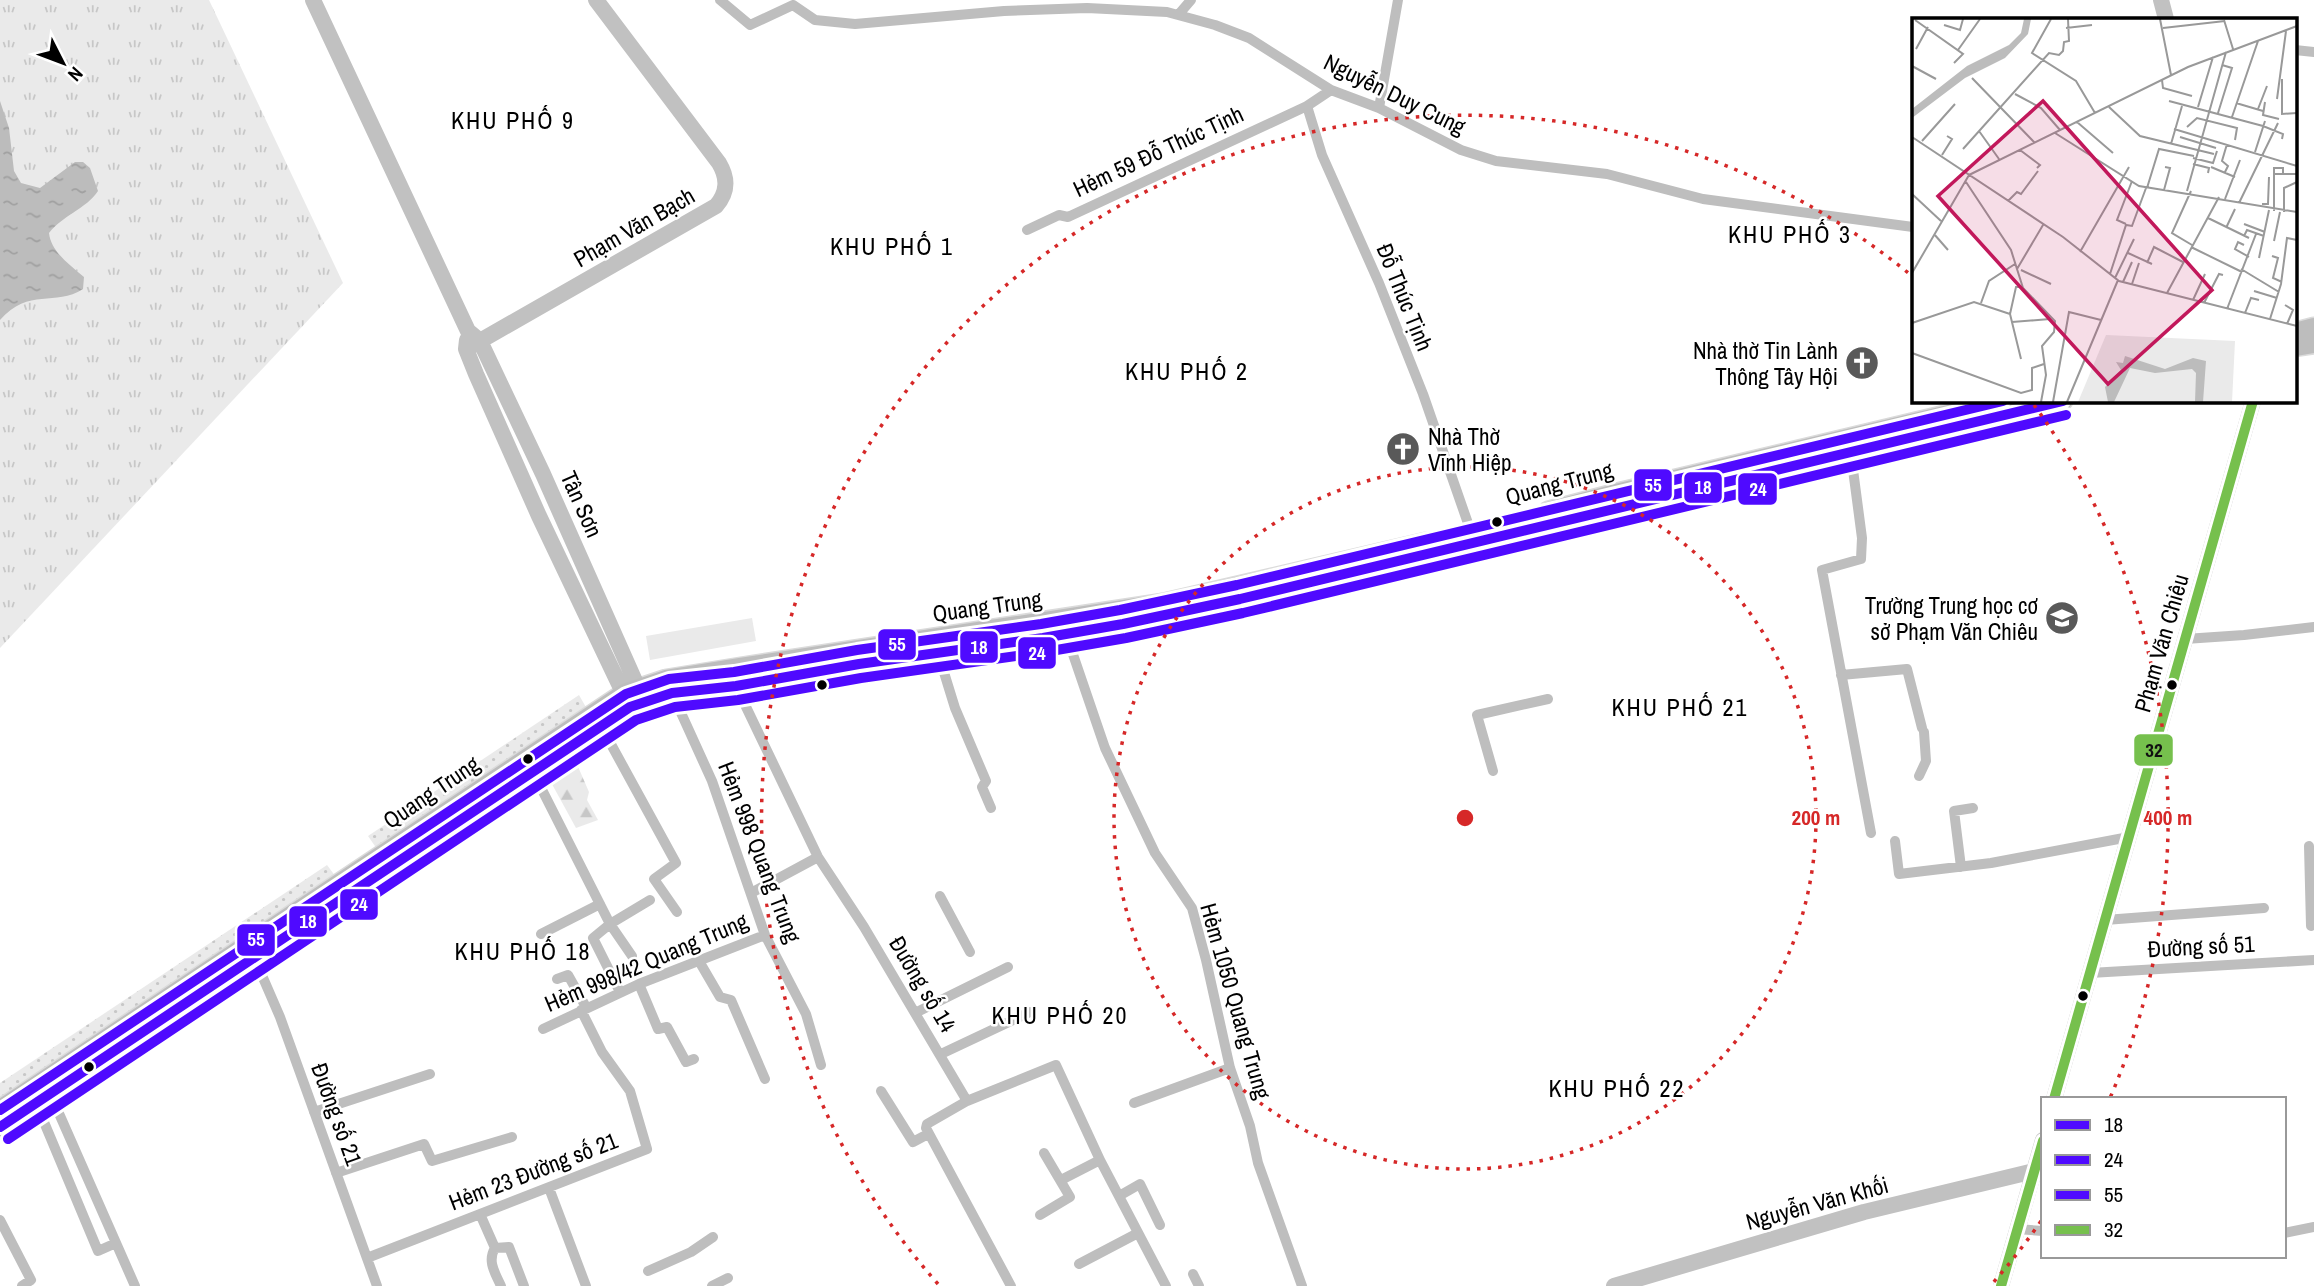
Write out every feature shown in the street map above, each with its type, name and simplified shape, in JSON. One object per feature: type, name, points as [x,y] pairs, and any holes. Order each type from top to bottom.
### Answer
[{"type":"main road","points":[[2296,332],[2314,327]]},
{"type":"main road","points":[[2296,347],[2314,344]]},
{"type":"main road","name":"Quang Trung","points":[[0,1127],[364,875],[634,698],[666,680],[740,667],[1063,627],[1274,592],[1557,515],[1849,444],[1999,402]]},
{"type":"main road","name":"Quang Trung","points":[[1849,444],[2058,402]]},
{"type":"main road","name":"Quang Trung","points":[[1121,618],[1471,532],[1557,515]]},
{"type":"main road","name":"Quang Trung","points":[[364,875],[533,772],[601,726],[634,698],[736,686],[938,653],[1063,627]]},
{"type":"main road","name":"Quang Trung","points":[[0,1109],[251,951]]},
{"type":"street","name":"Tân Sơn","points":[[313,0],[471,340],[549,485],[634,698]]},
{"type":"street","name":"Phạm Văn Bạch","points":[[471,340],[716,206],[724,193],[726,180],[719,163],[596,0]]},
{"type":"street","name":"Nguyễn Duy Cung","points":[[720,0],[750,25],[794,3],[815,20],[855,24],[928,16],[1087,8],[1159,10],[1180,14],[1249,38],[1331,90],[1379,108],[1461,150],[1496,161],[1607,174],[1703,199],[1912,226]]},
{"type":"street","points":[[1180,14],[1191,0]]},
{"type":"street","points":[[1379,108],[1398,0]]},
{"type":"street","points":[[2161,0],[2166,18]]},
{"type":"street","points":[[2296,50],[2314,52]]},
{"type":"street","points":[[1307,106],[1331,90]]},
{"type":"street","name":"Hẻm 59 Đỗ Thúc Tịnh","points":[[1027,230],[1059,215],[1068,217],[1307,106]]},
{"type":"street","name":"Đỗ Thúc Tịnh","points":[[1307,106],[1322,155],[1379,283],[1423,394],[1471,532]]},
{"type":"street","name":"Phạm Văn Chiêu","points":[[2055,1097],[2253,402]]},
{"type":"street","points":[[1849,444],[1861,538],[1861,559],[1822,570],[1871,833]]},
{"type":"street","name":"Hẻm 1050 Quang Trung","points":[[1063,627],[1105,748],[1155,853],[1192,908],[1230,1068],[1250,1126],[1258,1163],[1302,1286]]},
{"type":"street","points":[[2185,639],[2314,627]]},
{"type":"street","points":[[938,653],[955,708],[986,780],[982,787],[991,808]]},
{"type":"street","points":[[1841,675],[1907,669],[1923,730],[1926,761],[1919,776]]},
{"type":"street","name":"Đường số 14","points":[[736,686],[818,857],[864,927],[967,1101]]},
{"type":"street","name":"Hẻm 998 Quang Trung","points":[[672,693],[712,781],[765,935],[806,1014],[821,1065]]},
{"type":"street","points":[[1493,771],[1477,715],[1548,699]]},
{"type":"street","points":[[601,726],[676,863],[654,879],[677,912]]},
{"type":"street","points":[[533,772],[610,924],[632,956]]},
{"type":"street","points":[[1961,867],[1954,811],[1972,808]]},
{"type":"street","points":[[1895,841],[1899,874],[2040,855],[2129,837]]},
{"type":"street","points":[[2309,846],[2311,926]]},
{"type":"street","points":[[751,893],[818,857]]},
{"type":"street","points":[[940,896],[971,952]]},
{"type":"street","points":[[620,992],[593,938],[610,924],[650,900]]},
{"type":"street","points":[[541,934],[600,904]]},
{"type":"street","points":[[2105,920],[2264,908]]},
{"type":"street","name":"Hẻm 998/42 Quang Trung","points":[[543,1029],[620,992],[765,935]]},
{"type":"street","name":"Đường số 21","points":[[251,951],[279,1017],[377,1286]]},
{"type":"street","name":"Đường số 51","points":[[2090,973],[2314,960]]},
{"type":"street","points":[[699,961],[719,997],[732,1000],[765,1079]]},
{"type":"street","points":[[915,1013],[1008,967]]},
{"type":"street","points":[[557,979],[568,975],[583,1009]]},
{"type":"street","points":[[639,984],[658,1029],[667,1027],[687,1062],[694,1059]]},
{"type":"street","name":"Hẻm 23 Đường số 21","points":[[367,1258],[647,1149],[630,1091],[602,1052],[583,1009]]},
{"type":"street","points":[[941,1054],[1030,1012]]},
{"type":"street","points":[[1011,1286],[926,1128],[927,1124],[967,1101],[1056,1065],[1100,1160],[1166,1286]]},
{"type":"street","points":[[1134,1103],[1230,1068]]},
{"type":"street","points":[[314,1112],[430,1074]]},
{"type":"street","points":[[881,1091],[913,1142],[928,1134]]},
{"type":"street","points":[[43,1098],[98,1251],[116,1243]]},
{"type":"street","points":[[43,1098],[135,1286]]},
{"type":"street","points":[[336,1173],[424,1144],[432,1161],[512,1137]]},
{"type":"street","points":[[2001,1286],[2041,1147]]},
{"type":"street","points":[[1040,1215],[1070,1197],[1044,1153]]},
{"type":"street","points":[[1060,1180],[1100,1160]]},
{"type":"street","name":"Nguyễn Văn Khối","points":[[1614,1286],[1864,1212],[2034,1171]]},
{"type":"street","points":[[1119,1196],[1140,1184],[1160,1225]]},
{"type":"street","points":[[549,1188],[586,1286]]},
{"type":"street","points":[[480,1214],[495,1248]]},
{"type":"street","points":[[0,1220],[31,1280],[22,1286]]},
{"type":"street","points":[[2286,1233],[2314,1227]]},
{"type":"street","points":[[2017,1229],[2041,1231]]},
{"type":"street","points":[[1079,1264],[1138,1233]]},
{"type":"street","points":[[648,1271],[691,1252],[713,1237]]},
{"type":"street","points":[[495,1248],[509,1247],[524,1286]]},
{"type":"street","points":[[495,1248],[491,1255],[492,1265],[501,1286]]},
{"type":"street","points":[[1193,1274],[1199,1286]]},
{"type":"street","points":[[712,1286],[728,1278]]},
{"type":"green space","points":[[0,0],[209,0],[343,283],[0,648]]},
{"type":"green space","points":[[752,618],[756,641],[650,660],[646,636]]},
{"type":"green space","points":[[579,695],[587,709],[377,849],[368,836]]},
{"type":"green space","points":[[576,762],[589,792],[587,800],[598,820],[576,828],[547,775]]},
{"type":"green space","points":[[327,865],[336,877],[0,1101],[0,1083]]},
{"type":"water","points":[[0,101],[9,128],[14,171],[21,183],[40,188],[75,162],[83,162],[90,168],[98,191],[49,233],[57,252],[84,277],[83,289],[62,297],[21,304],[0,320]]},
{"type":"transit line","name":"55","points":[[0,1110],[626,694],[669,679],[734,672],[857,650],[1120,610],[1237,585],[1999,402]]},
{"type":"transit line","name":"18","points":[[0,1127],[630,707],[672,693],[736,686],[859,664],[1123,624],[1240,599],[2059,402]]},
{"type":"transit line","name":"32","points":[[2055,1097],[2253,402]]},
{"type":"transit line","name":"24","points":[[8,1139],[636,720],[675,707],[738,700],[861,678],[1126,638],[1243,613],[2066,415]]},
{"type":"transit line","name":"32","points":[[2001,1286],[2041,1148]]},
{"type":"place","name":"Nhà thờ Tin Lành Thông Tây Hội","points":[[1862,363]]},
{"type":"place","name":"Nhà Thờ Vĩnh Hiệp","points":[[1403,449]]},
{"type":"place","name":"Trường Trung học cơ sở Phạm Văn Chiêu","points":[[2062,618]]},
{"type":"district","name":"KHU PHỐ 9","points":[[513,120]]},
{"type":"district","name":"KHU PHỐ 3","points":[[1790,234]]},
{"type":"district","name":"KHU PHỐ 1","points":[[892,246]]},
{"type":"district","name":"KHU PHỐ 2","points":[[1187,371]]},
{"type":"district","name":"KHU PHỐ 21","points":[[1680,707]]},
{"type":"district","name":"KHU PHỐ 18","points":[[523,951]]},
{"type":"district","name":"KHU PHỐ 20","points":[[1060,1015]]},
{"type":"district","name":"KHU PHỐ 22","points":[[1617,1088]]}]
